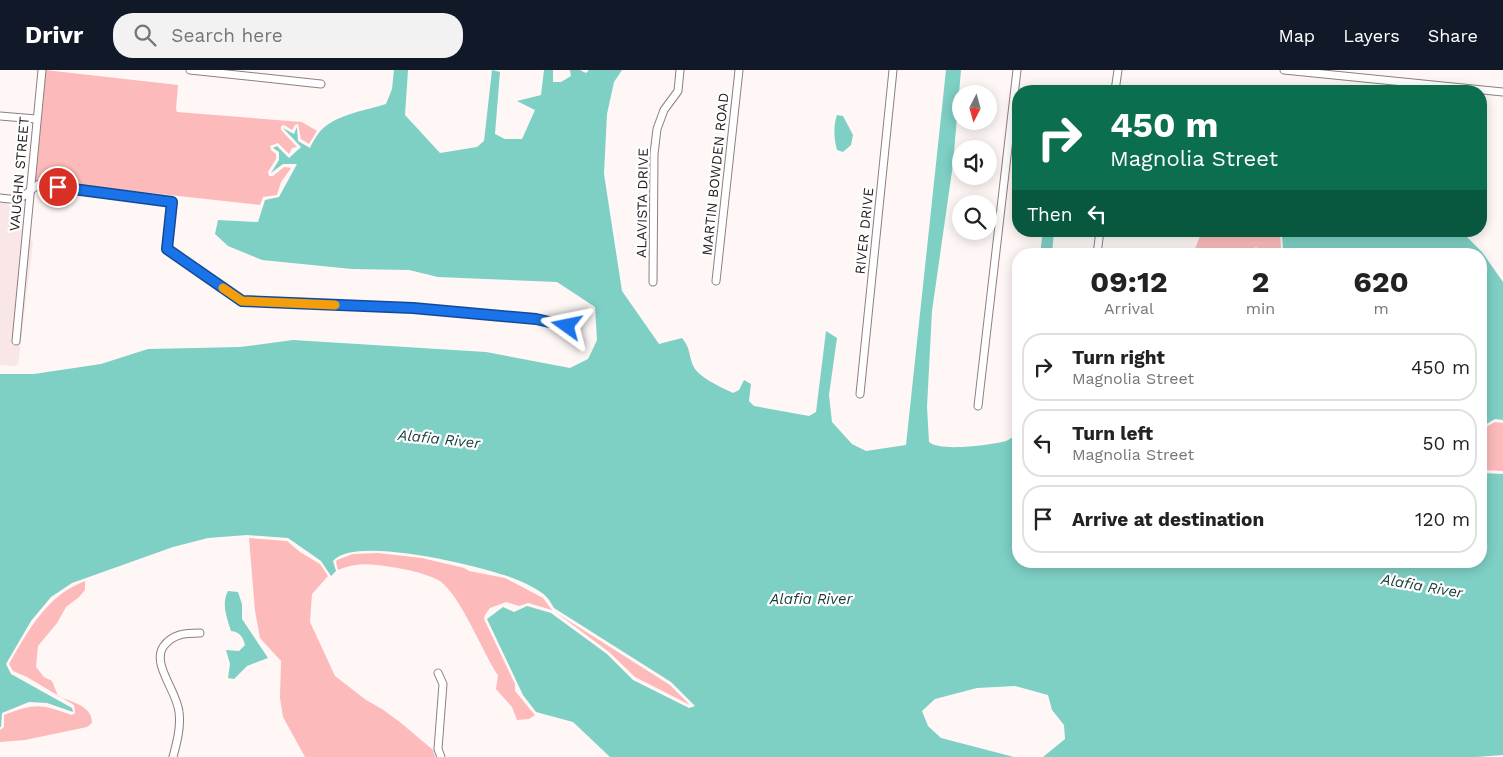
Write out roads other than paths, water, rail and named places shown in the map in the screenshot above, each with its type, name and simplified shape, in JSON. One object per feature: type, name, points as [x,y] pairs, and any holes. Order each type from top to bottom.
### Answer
[{"type":"street","name":"VAUGHN STREET","points":[[16,341],[42,70]]},
{"type":"street","points":[[190,70],[321,84]]},
{"type":"street","name":"ALAVISTA DRIVE","points":[[653,282],[654,154],[657,129],[664,110],[678,91],[680,70]]},
{"type":"street","name":"MARTIN BOWDEN ROAD","points":[[716,281],[739,70]]},
{"type":"street","name":"RIVER DRIVE","points":[[860,394],[893,70]]},
{"type":"street","points":[[1015,85],[1017,70]]},
{"type":"street","points":[[1117,85],[1118,70]]},
{"type":"street","points":[[1284,70],[1341,72],[1446,85]]},
{"type":"street","points":[[1487,90],[1503,92]]},
{"type":"street","points":[[978,406],[1012,113]]},
{"type":"street","points":[[0,116],[36,119]]},
{"type":"street","points":[[0,198],[18,200],[39,184],[172,202],[167,249],[242,301],[413,308],[536,319],[567,326]]},
{"type":"street","points":[[173,757],[179,730],[179,711],[176,696],[160,665],[160,654],[168,640],[182,633],[200,632]]},
{"type":"street","points":[[438,673],[443,684],[438,749],[441,757]]},
{"type":"water","name":"Alafia River","points":[[394,70],[408,70],[405,115],[440,153],[477,147],[484,141],[492,70],[500,72],[495,134],[505,139],[522,139],[535,110],[517,101],[541,95],[544,70],[553,70],[553,82],[561,82],[571,76],[570,70],[580,70],[586,73],[589,70],[622,70],[614,82],[607,114],[604,174],[622,291],[659,344],[682,338],[694,368],[698,373],[733,393],[739,390],[744,380],[751,384],[749,401],[754,406],[809,416],[816,412],[826,331],[837,338],[829,395],[832,422],[852,444],[866,451],[906,445],[946,70],[961,70],[960,85],[952,85],[952,130],[956,130],[955,140],[952,140],[952,171],[932,311],[927,407],[929,442],[944,447],[966,447],[1006,441],[1012,437],[1012,568],[1487,568],[1487,473],[1503,474],[1503,755],[1476,757],[1043,757],[1065,739],[1064,725],[1052,710],[1048,695],[1015,686],[977,688],[935,699],[922,711],[928,726],[941,738],[1014,757],[610,757],[573,722],[536,712],[523,695],[487,619],[503,607],[514,612],[527,606],[551,613],[607,654],[633,680],[689,708],[695,706],[671,682],[554,608],[546,596],[538,590],[489,570],[442,559],[388,551],[364,551],[345,554],[333,561],[336,571],[331,576],[321,561],[288,538],[247,535],[208,538],[173,547],[72,583],[51,597],[31,621],[6,664],[11,674],[72,708],[73,712],[47,703],[29,702],[2,713],[0,727],[0,374],[34,374],[101,364],[148,349],[240,347],[293,340],[486,352],[570,368],[588,359],[597,340],[595,307],[557,282],[438,277],[409,270],[352,269],[262,260],[228,246],[215,234],[218,220],[258,222],[265,200],[279,197],[297,164],[283,164],[271,173],[279,160],[279,152],[273,148],[277,146],[289,158],[301,147],[283,128],[294,134],[297,127],[298,141],[310,148],[318,134],[331,122],[349,114],[386,104],[392,89]]},
{"type":"water","points":[[837,115],[843,116],[853,135],[851,145],[843,152],[837,150],[835,141],[834,128]]},
{"type":"water","points":[[1042,237],[1053,237],[1053,248],[1041,248]]},
{"type":"water","points":[[1282,237],[1467,237],[1478,248],[1283,248]]},
{"type":"water","points":[[1487,259],[1503,282],[1503,420],[1495,419],[1487,424]]},
{"type":"water","points":[[228,591],[238,592],[242,604],[242,619],[268,658],[247,666],[234,679],[228,678],[230,664],[226,650],[239,651],[245,645],[241,635],[231,631],[225,611]]}]
